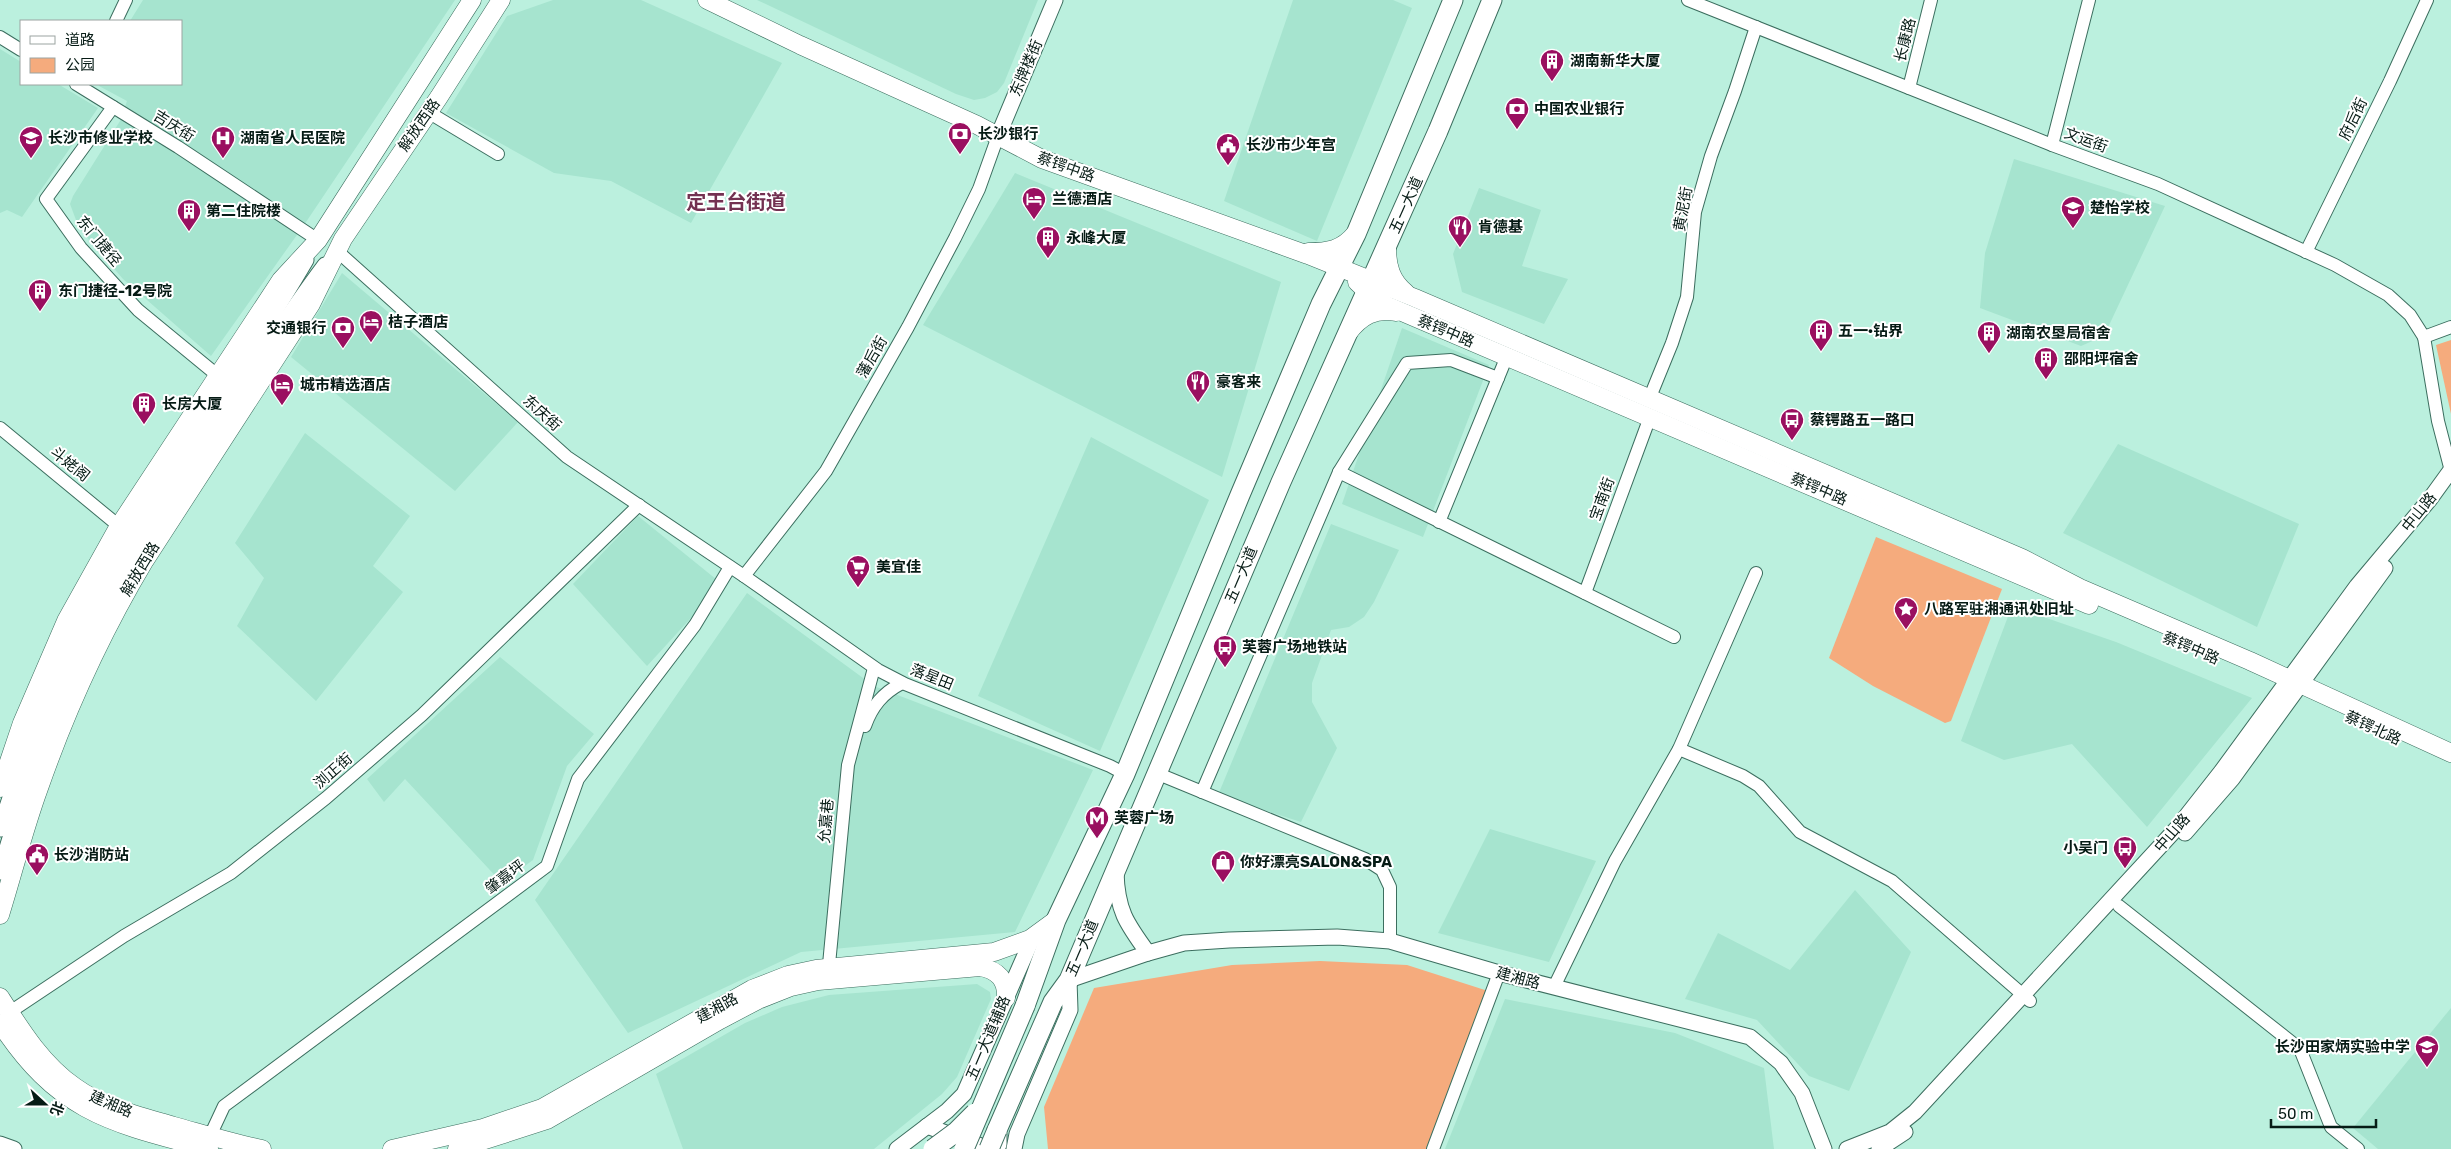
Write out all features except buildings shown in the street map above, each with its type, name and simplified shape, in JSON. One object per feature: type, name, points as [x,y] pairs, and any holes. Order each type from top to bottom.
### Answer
[{"type":"main road","name":"解放西路","points":[[0,788],[22,723],[66,621],[120,526],[281,280],[318,240],[472,0]]},
{"type":"main road","name":"解放西路","points":[[0,915],[38,789],[99,641],[144,560],[311,304],[336,250],[501,0]]},
{"type":"main road","name":"蔡锷中路","points":[[708,0],[809,49],[959,117],[1042,159],[1293,250],[1346,271],[1369,287],[1415,298],[2007,551],[2080,588],[2292,685]]},
{"type":"main road","name":"五一大道","points":[[964,1149],[1025,1006],[1056,920],[1125,774],[1240,495],[1346,271],[1356,234],[1453,0]]},
{"type":"main road","name":"五一大道","points":[[989,1149],[1053,1002],[1069,980],[1156,773],[1387,248],[1492,0]]},
{"type":"main road","points":[[1293,250],[1316,252],[1338,249],[1347,244],[1356,234]]},
{"type":"main road","points":[[1387,248],[1388,268],[1393,278],[1404,291],[1415,298]]},
{"type":"main road","name":"蔡锷中路","points":[[1369,287],[1375,299],[1408,315],[2292,685]]},
{"type":"main road","points":[[1348,333],[1357,321],[1375,312],[1386,310],[1408,315]]},
{"type":"main road","name":"蔡锷北路","points":[[2292,685],[2451,753]]},
{"type":"main road","name":"蔡锷北路","points":[[2292,685],[2451,765]]},
{"type":"main road","name":"建湘路","points":[[457,1149],[547,1120],[758,1000],[791,987],[832,973],[979,954],[1019,944],[1033,937],[1056,920]]},
{"type":"main road","name":"建湘路","points":[[392,1149],[484,1128],[542,1108],[752,988],[788,975],[980,966],[994,970],[1000,976],[1006,989],[1006,998]]},
{"type":"main road","name":"建湘路","points":[[0,997],[5,1017],[7,1039],[51,1086],[88,1111],[126,1125],[210,1142],[262,1149]]},
{"type":"main road","name":"建湘路","points":[[5,1017],[47,1062],[75,1087],[92,1098],[210,1142]]},
{"type":"main road","points":[[933,1149],[967,1122],[986,1098]]},
{"type":"main road","points":[[997,1130],[998,1149]]},
{"type":"street","points":[[116,20],[126,0]]},
{"type":"street","name":"东牌楼街","points":[[998,136],[1055,0]]},
{"type":"street","name":"文运街","points":[[1688,0],[2052,145],[2158,184],[2335,265],[2388,295],[2410,315],[2424,336]]},
{"type":"street","name":"长康路","points":[[1909,88],[1932,0]]},
{"type":"street","points":[[2052,145],[2089,0]]},
{"type":"street","name":"府后街","points":[[2306,252],[2427,0]]},
{"type":"street","name":"黄泥街","points":[[1650,398],[1672,343],[1687,297],[1695,212],[1710,156],[1735,91],[1756,27]]},
{"type":"street","points":[[0,37],[20,49]]},
{"type":"street","name":"吉庆街","points":[[82,85],[112,107],[318,240]]},
{"type":"street","name":"东门捷径","points":[[112,107],[46,199],[81,248],[138,310],[218,375]]},
{"type":"street","points":[[428,112],[498,154]]},
{"type":"street","name":"藩后街","points":[[744,576],[831,462],[908,327],[955,238],[979,189],[998,136]]},
{"type":"street","name":"解放西路","points":[[0,872],[27,785],[47,731],[109,594],[261,344],[318,240]]},
{"type":"street","name":"解放西路","points":[[0,829],[35,727],[75,635],[98,588],[131,532],[261,344],[336,250]]},
{"type":"street","name":"东庆街","points":[[336,250],[567,457],[744,576]]},
{"type":"street","points":[[2451,327],[2424,336],[2438,421],[2451,471]]},
{"type":"street","points":[[1439,522],[1507,356]]},
{"type":"street","points":[[1202,792],[1339,472],[1407,363],[1451,360],[1498,378]]},
{"type":"street","name":"宝南街","points":[[1585,593],[1650,417]]},
{"type":"street","name":"斗姥阁","points":[[0,428],[120,526]]},
{"type":"street","name":"中山路","points":[[1847,1149],[1890,1132],[1915,1112],[2119,906],[2208,808],[2357,586],[2451,471]]},
{"type":"street","points":[[1339,472],[1674,637]]},
{"type":"street","name":"中山路","points":[[1879,1149],[1923,1118],[2177,828],[2451,486]]},
{"type":"street","name":"浏正街","points":[[5,1017],[124,936],[231,873],[326,798],[422,715],[639,505]]},
{"type":"street","name":"肇嘉坪","points":[[210,1142],[224,1106],[547,866],[578,779],[695,625],[730,567]]},
{"type":"street","points":[[1554,987],[1615,861],[1679,749],[1756,573]]},
{"type":"street","name":"落星田","points":[[744,576],[874,668],[902,683],[1110,766],[1125,774]]},
{"type":"street","name":"允嘉巷","points":[[832,973],[848,765],[874,668]]},
{"type":"street","name":"允嘉巷","points":[[832,973],[851,806],[863,734],[875,704],[884,694],[902,683]]},
{"type":"street","points":[[1679,749],[1744,776],[1759,786],[1800,832],[1892,881],[2027,998]]},
{"type":"street","points":[[1156,773],[1365,859],[1382,870],[1390,887],[1390,941]]},
{"type":"street","points":[[1116,868],[1121,911],[1126,922],[1148,953]]},
{"type":"street","points":[[2119,906],[2300,1049],[2331,1127],[2358,1149]]},
{"type":"street","name":"五一大道辅路","points":[[897,1149],[964,1094],[1033,937]]},
{"type":"street","name":"建湘路","points":[[1069,980],[1148,953],[1184,944],[1229,940],[1337,937],[1390,941],[1499,973],[1750,1037],[1781,1063],[1802,1093],[1824,1149]]},
{"type":"street","points":[[1433,1149],[1499,973]]},
{"type":"street","points":[[1014,1149],[1021,1126],[1070,1010],[1069,980]]},
{"type":"street","points":[[927,1126],[989,1149]]},
{"type":"street","points":[[0,1144],[14,1149]]},
{"type":"shaded area","name":"湖南省人民医院","points":[[143,0],[455,0],[304,225],[211,356],[123,279],[79,228],[70,204],[73,196],[120,121],[127,101],[98,85],[182,85],[182,20],[131,20]]},
{"type":"shaded area","points":[[553,0],[641,0],[782,63],[691,223],[611,181],[554,173],[446,113],[507,16]]},
{"type":"shaded area","points":[[757,0],[1038,0],[1004,83],[997,92],[985,98],[974,100],[956,94]]},
{"type":"shaded area","points":[[1293,0],[1393,0],[1412,8],[1317,241],[1224,201]]},
{"type":"shaded area","name":"长沙市修业学校","points":[[0,49],[20,61],[20,85],[60,85],[98,108],[22,217],[7,210],[0,213]]},
{"type":"shaded area","name":"楚怡学校","points":[[2014,159],[2165,206],[2104,336],[2081,346],[1980,308],[1985,253]]},
{"type":"shaded area","points":[[1015,173],[1281,282],[1222,477],[923,325]]},
{"type":"shaded area","points":[[1479,188],[1541,210],[1522,266],[1568,279],[1544,324],[1462,292],[1453,254]]},
{"type":"shaded area","points":[[342,273],[518,422],[455,491],[291,357]]},
{"type":"shaded area","points":[[1402,328],[1489,365],[1423,537],[1342,504]]},
{"type":"shaded area","points":[[305,433],[410,516],[373,566],[403,592],[316,701],[237,626],[264,578],[235,543]]},
{"type":"shaded area","points":[[1091,437],[1209,500],[1100,751],[978,696]]},
{"type":"shaded area","points":[[2118,444],[2299,524],[2257,627],[2063,533]]},
{"type":"shaded area","points":[[638,516],[722,584],[647,666],[573,584]]},
{"type":"shaded area","points":[[1331,524],[1399,550],[1374,602],[1364,617],[1349,627],[1331,630],[1312,683],[1312,702],[1337,748],[1301,822],[1218,795]]},
{"type":"shaded area","points":[[747,593],[874,686],[1093,770],[1015,932],[801,952],[628,1033],[535,900]]},
{"type":"shaded area","points":[[2012,606],[2116,642],[2252,698],[2147,827],[2072,744],[2004,760],[1961,741]]},
{"type":"shaded area","points":[[500,657],[594,734],[567,766],[533,860],[502,883],[405,779],[384,802],[367,779]]},
{"type":"shaded area","points":[[1490,829],[1596,861],[1549,962],[1438,933]]},
{"type":"shaded area","points":[[1855,890],[1911,952],[1849,1091],[1809,1076],[1757,1020],[1685,999],[1718,933],[1790,970]]},
{"type":"shaded area","points":[[977,984],[990,992],[991,999],[957,1077],[942,1094],[874,1149],[683,1149],[656,1074],[745,1023],[782,1007],[829,995]]},
{"type":"shaded area","points":[[1505,999],[1675,1033],[1764,1068],[1774,1149],[1445,1149]]},
{"type":"shaded area","name":"长沙田家炳实验中学","points":[[2451,1008],[2451,1149],[2378,1149],[2353,1128]]},
{"type":"green space","points":[[2451,340],[2451,414],[2436,345]]},
{"type":"green space","points":[[1876,537],[2002,589],[1951,721],[1945,723],[1873,686],[1829,658]]},
{"type":"green space","points":[[1320,961],[1407,965],[1488,991],[1426,1149],[1048,1149],[1044,1107],[1094,988],[1232,965]]},
{"type":"place","name":"湖南新华大厦","points":[[1552,82]]},
{"type":"place","name":"中国农业银行","points":[[1517,130]]},
{"type":"place","name":"长沙银行","points":[[960,155]]},
{"type":"place","name":"长沙市修业学校","points":[[31,159]]},
{"type":"place","name":"湖南省人民医院","points":[[223,159]]},
{"type":"place","name":"长沙市少年宫","points":[[1228,166]]},
{"type":"place","name":"兰德酒店","points":[[1034,220]]},
{"type":"place","name":"楚怡学校","points":[[2073,229]]},
{"type":"place","name":"第二住院楼","points":[[189,232]]},
{"type":"place","name":"肯德基","points":[[1460,248]]},
{"type":"place","name":"永峰大厦","points":[[1048,259]]},
{"type":"place","name":"东门捷径-12号院","points":[[40,312]]},
{"type":"place","name":"桔子酒店","points":[[371,343]]},
{"type":"place","name":"交通银行","points":[[343,349]]},
{"type":"place","name":"五一·钻界","points":[[1821,352]]},
{"type":"place","name":"湖南农垦局宿舍","points":[[1989,354]]},
{"type":"place","name":"邵阳坪宿舍","points":[[2046,380]]},
{"type":"place","name":"豪客来","points":[[1198,403]]},
{"type":"place","name":"城市精选酒店","points":[[282,406]]},
{"type":"place","name":"长房大厦","points":[[144,425]]},
{"type":"place","name":"蔡锷路五一路口","points":[[1792,441]]},
{"type":"place","name":"美宜佳","points":[[858,588]]},
{"type":"place","name":"八路军驻湘通讯处旧址","points":[[1906,630]]},
{"type":"place","name":"芙蓉广场地铁站","points":[[1225,668]]},
{"type":"place","name":"芙蓉广场","points":[[1097,839]]},
{"type":"place","name":"小吴门","points":[[2125,869]]},
{"type":"place","name":"长沙消防站","points":[[37,876]]},
{"type":"place","name":"你好漂亮SALON&SPA","points":[[1223,883]]},
{"type":"place","name":"长沙田家炳实验中学","points":[[2427,1068]]},
{"type":"district","name":"定王台街道","points":[[736,202]]}]
